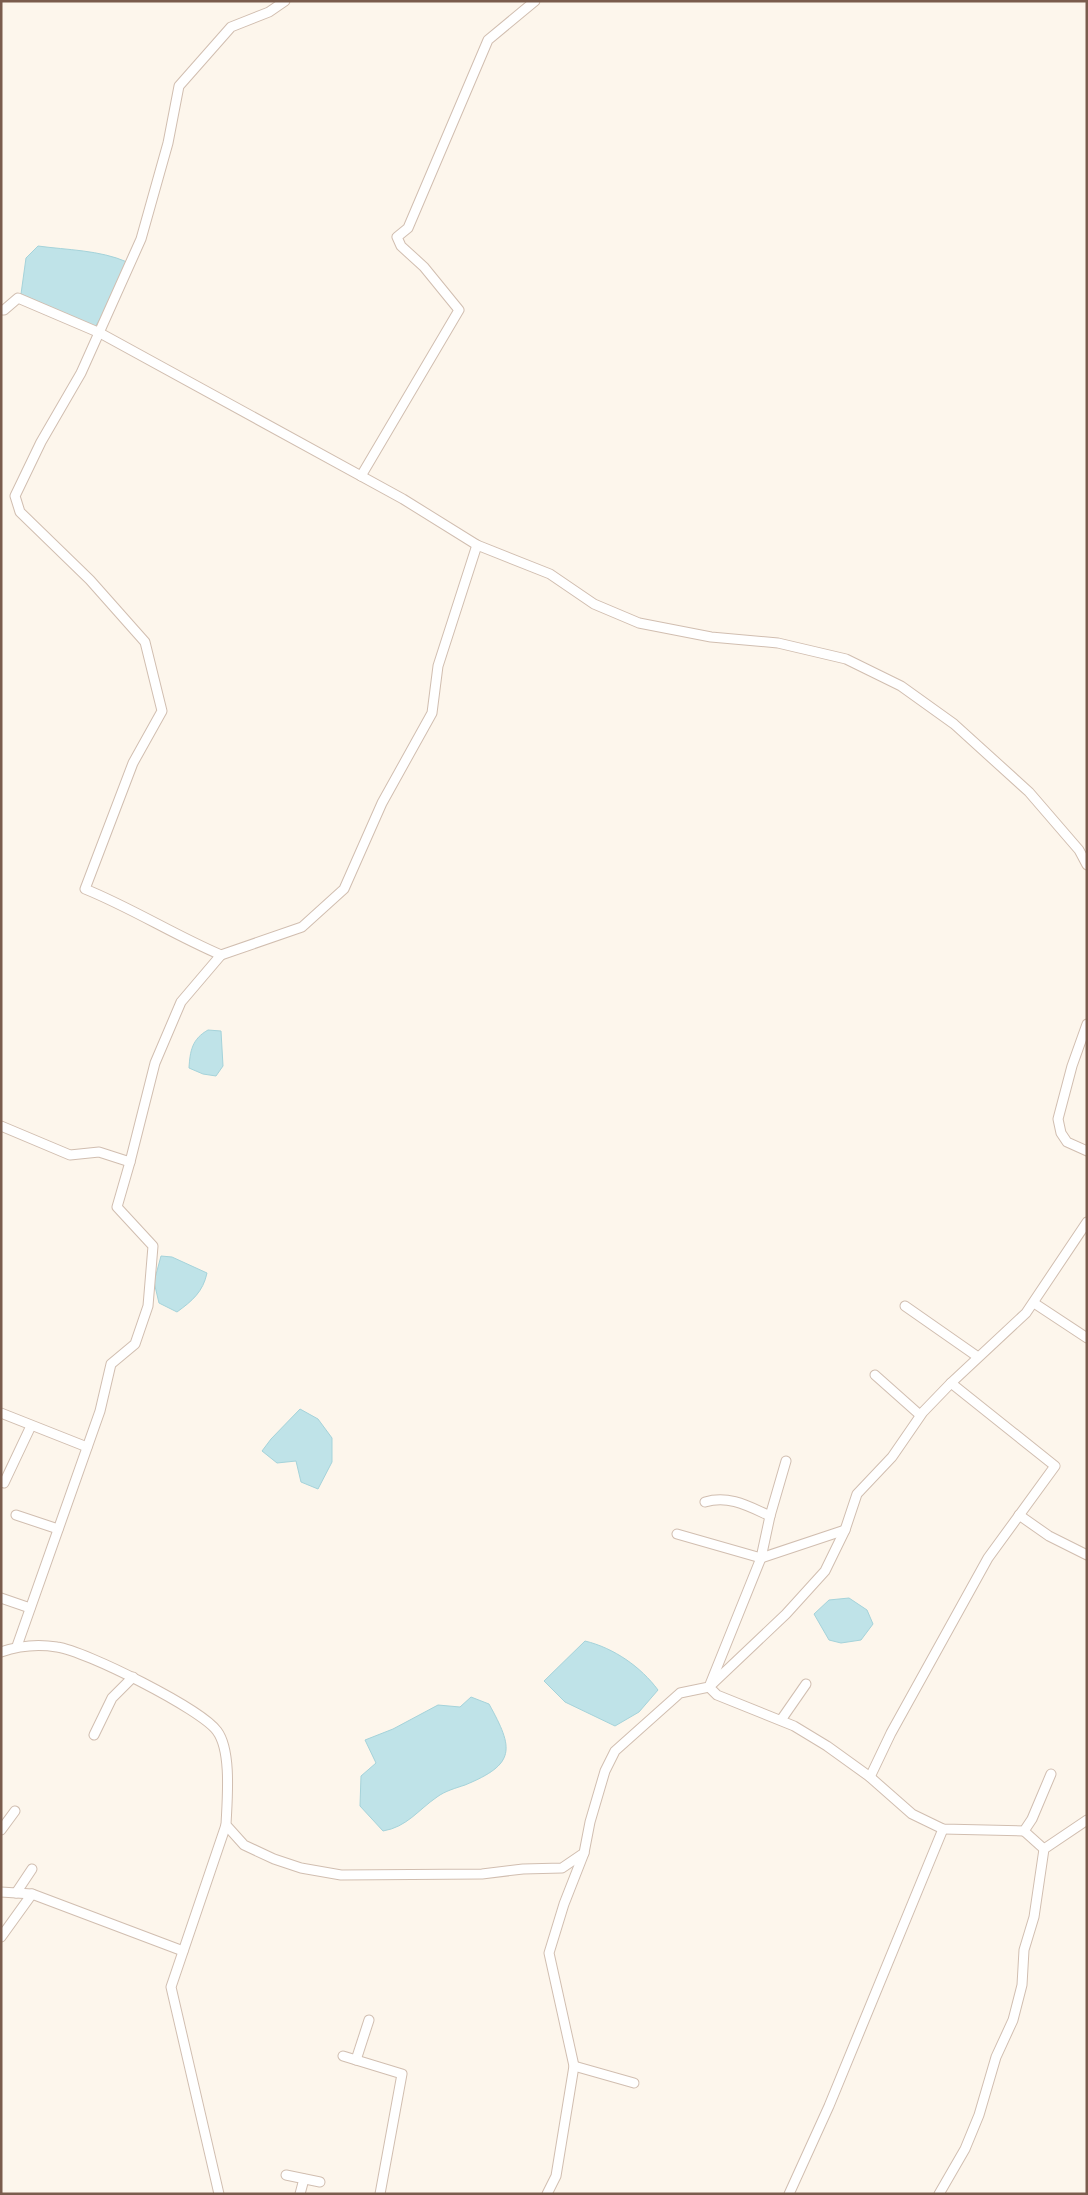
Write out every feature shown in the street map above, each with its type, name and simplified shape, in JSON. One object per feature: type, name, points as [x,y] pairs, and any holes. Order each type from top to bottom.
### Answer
[{"type":"street","points":[[221,955],[178,936],[123,905],[85,889],[133,763],[162,711],[145,642],[90,580],[20,512],[15,496],[41,442],[81,373],[141,239],[168,143],[179,86],[231,27],[269,12],[285,1]]},
{"type":"street","points":[[361,476],[459,310],[424,267],[400,246],[398,237],[408,228],[488,40],[535,1]]},
{"type":"street","points":[[1,310],[4,310],[18,298],[100,333],[361,476],[477,545],[550,574],[594,604],[639,623],[711,638],[778,643],[846,659],[901,686],[954,724],[1029,792],[1079,850],[1087,865]]},
{"type":"street","points":[[17,1646],[100,1411],[111,1364],[135,1344],[148,1306],[153,1246],[117,1207],[155,1063],[181,1002],[221,955],[302,926],[344,889],[382,802],[432,713],[438,666],[477,545]]},
{"type":"street","points":[[1087,1024],[1072,1066],[1058,1119],[1061,1133],[1067,1142],[1087,1151]]},
{"type":"street","points":[[1,1126],[70,1155],[99,1152],[130,1162]]},
{"type":"street","points":[[547,2194],[556,2176],[574,2066],[549,1953],[564,1904],[584,1853],[590,1822],[603,1779],[615,1751],[680,1693],[709,1687],[809,1590],[825,1572],[845,1530],[857,1494],[892,1457],[920,1415],[950,1383],[1026,1313],[1087,1222]]},
{"type":"street","points":[[1034,1303],[1087,1338]]},
{"type":"street","points":[[905,1306],[978,1357]]},
{"type":"street","points":[[875,1375],[920,1415]]},
{"type":"street","points":[[870,1777],[891,1733],[949,1625],[988,1558],[1054,1466],[950,1383]]},
{"type":"street","points":[[1,1413],[87,1447]]},
{"type":"street","points":[[4,1483],[30,1428]]},
{"type":"street","points":[[709,1687],[761,1558],[770,1516],[786,1461]]},
{"type":"street","points":[[705,1502],[719,1498],[733,1501],[770,1516]]},
{"type":"street","points":[[16,1514],[58,1529]]},
{"type":"street","points":[[1019,1516],[1049,1536],[1087,1555]]},
{"type":"street","points":[[677,1534],[761,1558],[845,1530]]},
{"type":"street","points":[[1,1598],[30,1608]]},
{"type":"street","points":[[1,1652],[17,1646],[57,1647],[89,1656],[200,1717],[218,1731],[224,1748],[227,1781],[226,1825],[171,1987],[219,2194]]},
{"type":"street","points":[[94,1735],[112,1698],[132,1678]]},
{"type":"street","points":[[781,1720],[806,1684]]},
{"type":"street","points":[[709,1687],[717,1695],[781,1720],[827,1746],[870,1777],[912,1814],[943,1829],[1024,1831],[1044,1849]]},
{"type":"street","points":[[1024,1831],[1032,1819],[1051,1774]]},
{"type":"street","points":[[1,1830],[15,1811]]},
{"type":"street","points":[[939,2194],[965,2149],[979,2115],[996,2057],[1014,2020],[1022,1985],[1024,1950],[1034,1916],[1044,1849],[1087,1820]]},
{"type":"street","points":[[226,1825],[244,1845],[274,1859],[301,1868],[341,1875],[465,1875],[523,1869],[562,1868],[584,1853]]},
{"type":"street","points":[[789,2194],[829,2106],[943,1829]]},
{"type":"street","points":[[16,1893],[32,1869]]},
{"type":"street","points":[[1,1892],[32,1894],[183,1951]]},
{"type":"street","points":[[1,1937],[32,1894]]},
{"type":"street","points":[[356,2060],[369,2020]]},
{"type":"street","points":[[343,2056],[402,2074],[380,2194]]},
{"type":"street","points":[[574,2066],[634,2083]]},
{"type":"street","points":[[286,2175],[320,2182]]},
{"type":"street","points":[[300,2194],[304,2179]]},
{"type":"water","points":[[38,246],[95,253],[127,262],[106,309],[95,327],[21,294],[26,258]]},
{"type":"water","points":[[208,1030],[221,1031],[223,1066],[216,1076],[203,1074],[189,1068],[190,1056],[195,1041]]},
{"type":"water","points":[[161,1256],[172,1257],[207,1273],[203,1286],[177,1312],[159,1303],[154,1282]]},
{"type":"water","points":[[300,1409],[318,1419],[332,1438],[332,1462],[318,1489],[301,1482],[296,1461],[277,1463],[262,1451]]},
{"type":"water","points":[[849,1598],[867,1610],[873,1624],[861,1640],[841,1643],[829,1640],[814,1614],[829,1600]]},
{"type":"water","points":[[585,1641],[606,1648],[635,1666],[658,1690],[639,1712],[615,1726],[565,1702],[544,1681]]},
{"type":"water","points":[[471,1697],[489,1704],[497,1720],[506,1744],[506,1754],[502,1762],[494,1770],[482,1777],[440,1795],[406,1822],[383,1831],[360,1806],[361,1776],[376,1763],[365,1740],[393,1729],[438,1705],[460,1707]]}]
